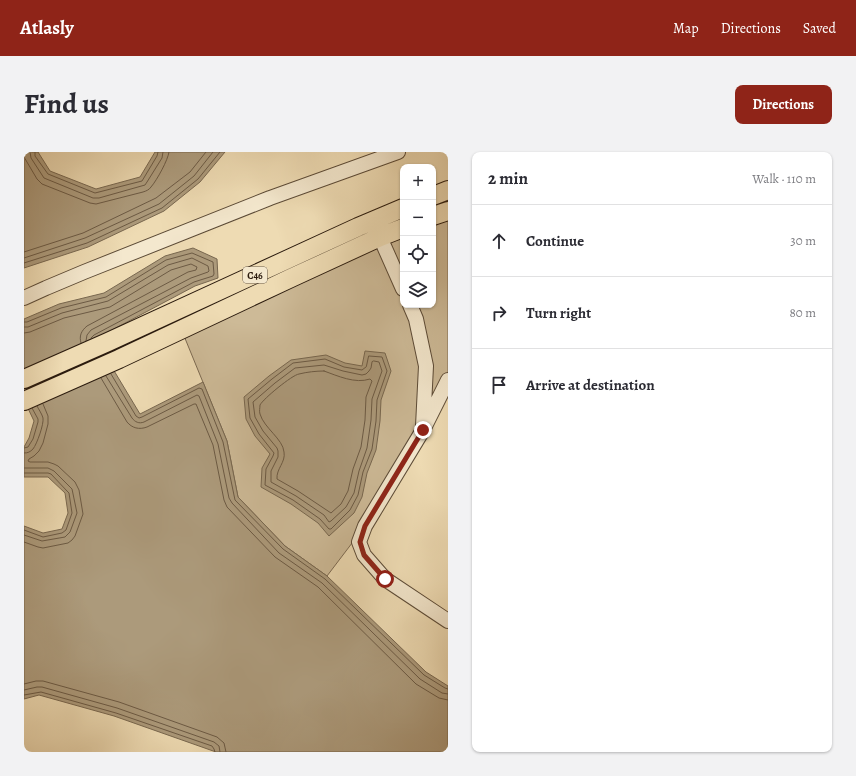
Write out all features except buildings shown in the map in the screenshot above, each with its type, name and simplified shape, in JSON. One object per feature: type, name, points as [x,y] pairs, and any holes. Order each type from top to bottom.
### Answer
[{"type":"main road","points":[[436,195],[448,190]]},
{"type":"main road","name":"C46","points":[[24,379],[400,209]]},
{"type":"main road","points":[[436,215],[448,210]]},
{"type":"main road","name":"C46","points":[[24,401],[119,359],[204,318],[400,229]]},
{"type":"lane","points":[[24,298],[77,274],[270,198],[398,152]]},
{"type":"lane","points":[[380,237],[400,282]]},
{"type":"lane","points":[[411,308],[416,319],[426,366],[423,430]]},
{"type":"lane","points":[[448,380],[423,430],[365,526],[360,542],[364,555],[385,579],[448,621]]},
{"type":"shaded area","points":[[448,213],[448,380],[365,526],[327,576],[285,546],[238,497],[227,441],[182,331],[400,231],[400,308],[436,308],[436,217]]},
{"type":"water","points":[[24,152],[38,152],[50,171],[96,189],[140,177],[155,152],[225,152],[200,182],[164,211],[88,247],[24,268]]},
{"type":"water","points":[[193,248],[217,259],[218,278],[195,286],[95,339],[140,414],[203,382],[227,441],[238,497],[285,546],[327,576],[426,672],[448,686],[448,752],[216,752],[114,716],[39,695],[24,699],[24,526],[43,533],[62,529],[68,513],[65,493],[48,477],[24,477],[24,447],[29,438],[34,421],[24,400],[24,319],[59,304],[104,293],[165,256]]},
{"type":"water","points":[[365,351],[385,353],[391,371],[381,400],[376,450],[367,473],[362,497],[354,513],[329,536],[318,523],[291,504],[261,487],[262,468],[270,454],[255,436],[246,419],[244,397],[291,360],[326,355],[345,363],[362,366]]},
{"type":"route","points":[[385,579],[364,555],[360,542],[365,526],[423,430]]}]
